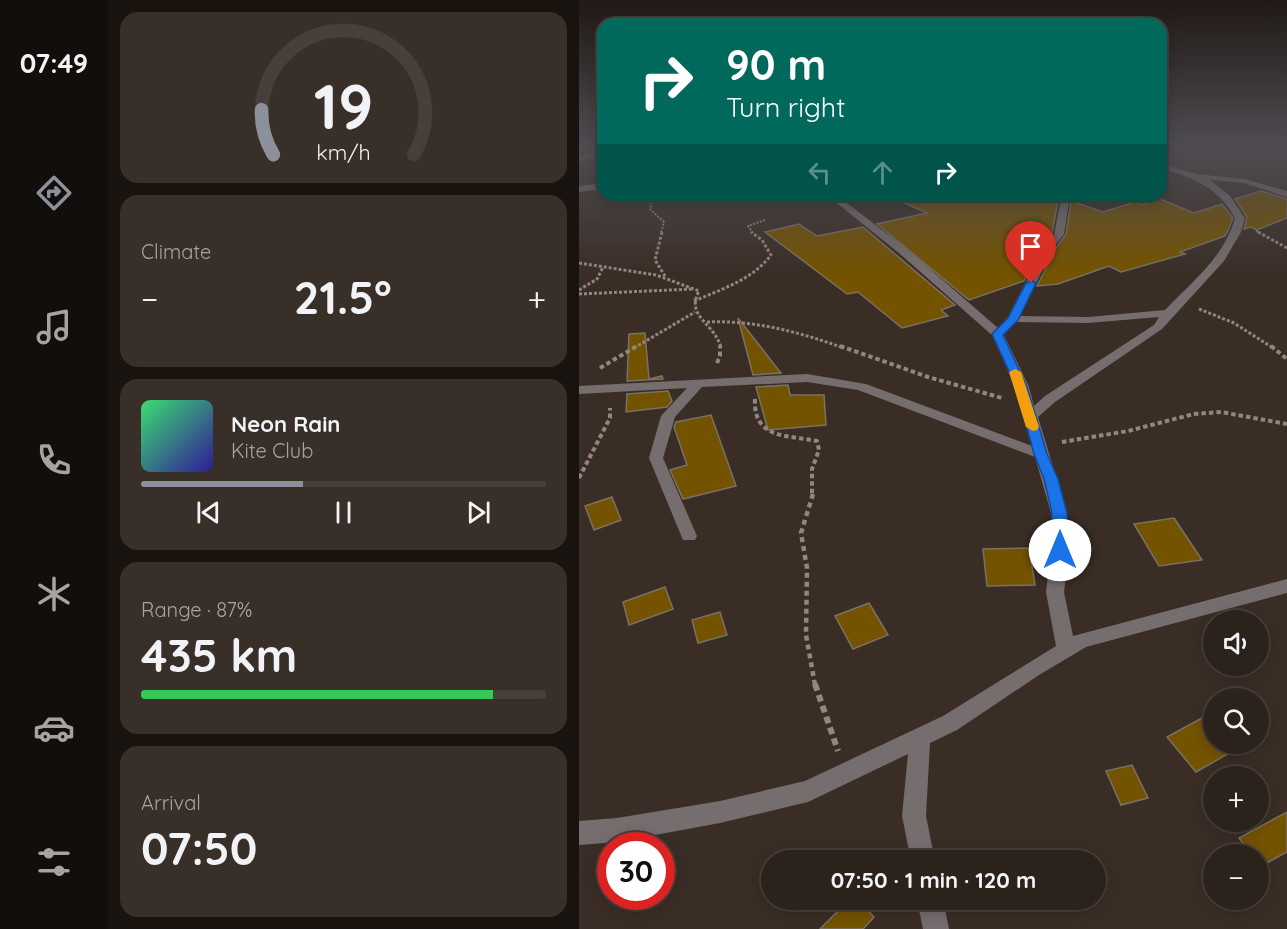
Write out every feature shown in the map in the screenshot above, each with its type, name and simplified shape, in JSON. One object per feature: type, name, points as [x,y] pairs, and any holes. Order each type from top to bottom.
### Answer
[{"type":"street","points":[[1028,410],[1050,399],[1158,327],[1225,252],[1240,218],[1234,207],[1217,187]]},
{"type":"street","points":[[1266,187],[1287,194]]},
{"type":"street","points":[[840,201],[903,251],[998,334],[1021,387],[1039,450],[1051,479],[1059,513],[1060,550],[1055,592],[1066,650]]},
{"type":"street","points":[[998,334],[1013,320],[1049,246],[1059,234],[1065,201]]},
{"type":"street","points":[[1013,320],[1088,320],[1168,314]]},
{"type":"street","points":[[579,390],[807,378],[861,387],[1039,450]]},
{"type":"street","points":[[689,536],[656,458],[668,416],[700,385]]},
{"type":"street","points":[[579,833],[617,830],[720,812],[808,791],[950,723],[1080,642],[1287,585]]},
{"type":"street","points":[[920,738],[914,816],[921,850]]},
{"type":"street","points":[[932,910],[936,929]]},
{"type":"path","points":[[652,201],[650,209],[664,222],[655,260],[666,277]]},
{"type":"path","points":[[693,302],[755,273],[765,264],[771,255],[767,246],[748,226],[765,220]]},
{"type":"path","points":[[1239,223],[1287,248]]},
{"type":"path","points":[[579,263],[666,277],[685,282],[699,291],[693,302],[695,312],[707,322],[719,340],[721,358],[700,385]]},
{"type":"path","points":[[579,292],[597,279],[603,267]]},
{"type":"path","points":[[579,292],[695,288]]},
{"type":"path","points":[[1178,302],[1221,316],[1258,337],[1287,359]]},
{"type":"path","points":[[593,371],[695,312]]},
{"type":"path","points":[[707,322],[732,320],[782,328],[1028,410]]},
{"type":"path","points":[[759,381],[754,405],[756,417],[763,429],[770,433],[817,441],[819,450],[812,469],[814,490],[801,533],[807,568],[806,635],[815,685],[846,772]]},
{"type":"path","points":[[579,478],[610,418],[611,390]]},
{"type":"path","points":[[1039,450],[1194,414],[1221,412],[1287,423]]},
{"type":"building","points":[[1261,191],[1287,199],[1287,218],[1257,230],[1250,227],[1244,229],[1247,217],[1235,199]]},
{"type":"building","points":[[900,201],[1058,201],[1052,233],[1042,245],[1024,281],[969,300],[877,224],[927,213]]},
{"type":"building","points":[[1071,201],[1103,212],[1135,202],[1141,205],[1154,201],[1165,201],[1194,213],[1222,204],[1233,218],[1225,236],[1180,252],[1185,254],[1121,272],[1109,266],[1058,284],[1037,286],[1056,248],[1066,234]]},
{"type":"building","points":[[799,224],[817,236],[863,227],[955,305],[941,310],[948,316],[902,328],[858,292],[847,294],[765,232]]},
{"type":"building","points":[[738,318],[781,373],[753,375]]},
{"type":"building","points":[[645,333],[649,379],[662,376],[663,379],[627,381],[629,334]]},
{"type":"building","points":[[788,385],[790,395],[824,395],[826,425],[768,430],[756,387]]},
{"type":"building","points":[[668,391],[672,401],[667,407],[626,412],[627,394]]},
{"type":"building","points":[[711,415],[736,486],[683,499],[670,470],[687,465],[674,427],[676,422]]},
{"type":"building","points":[[612,497],[621,520],[594,530],[585,506]]},
{"type":"building","points":[[1174,518],[1202,560],[1159,566],[1134,524]]},
{"type":"building","points":[[1029,548],[1035,585],[987,586],[983,549]]},
{"type":"building","points":[[665,587],[673,609],[629,625],[623,602]]},
{"type":"building","points":[[869,603],[888,635],[853,649],[835,616]]},
{"type":"building","points":[[720,612],[727,635],[698,643],[692,620]]},
{"type":"building","points":[[1203,717],[1203,754],[1228,754],[1196,772],[1167,737]]},
{"type":"building","points":[[1132,765],[1148,798],[1121,805],[1106,771]]},
{"type":"building","points":[[1287,812],[1287,852],[1269,862],[1269,844],[1244,844],[1239,838],[1250,832],[1269,832],[1269,822]]},
{"type":"building","points":[[839,910],[867,910],[874,917],[863,929],[820,929]]},
{"type":"slow traffic","points":[[1015,372],[1033,427]]},
{"type":"route","points":[[1031,283],[1013,320],[998,334],[1021,387],[1040,454],[1051,479],[1059,513],[1060,550]]}]
